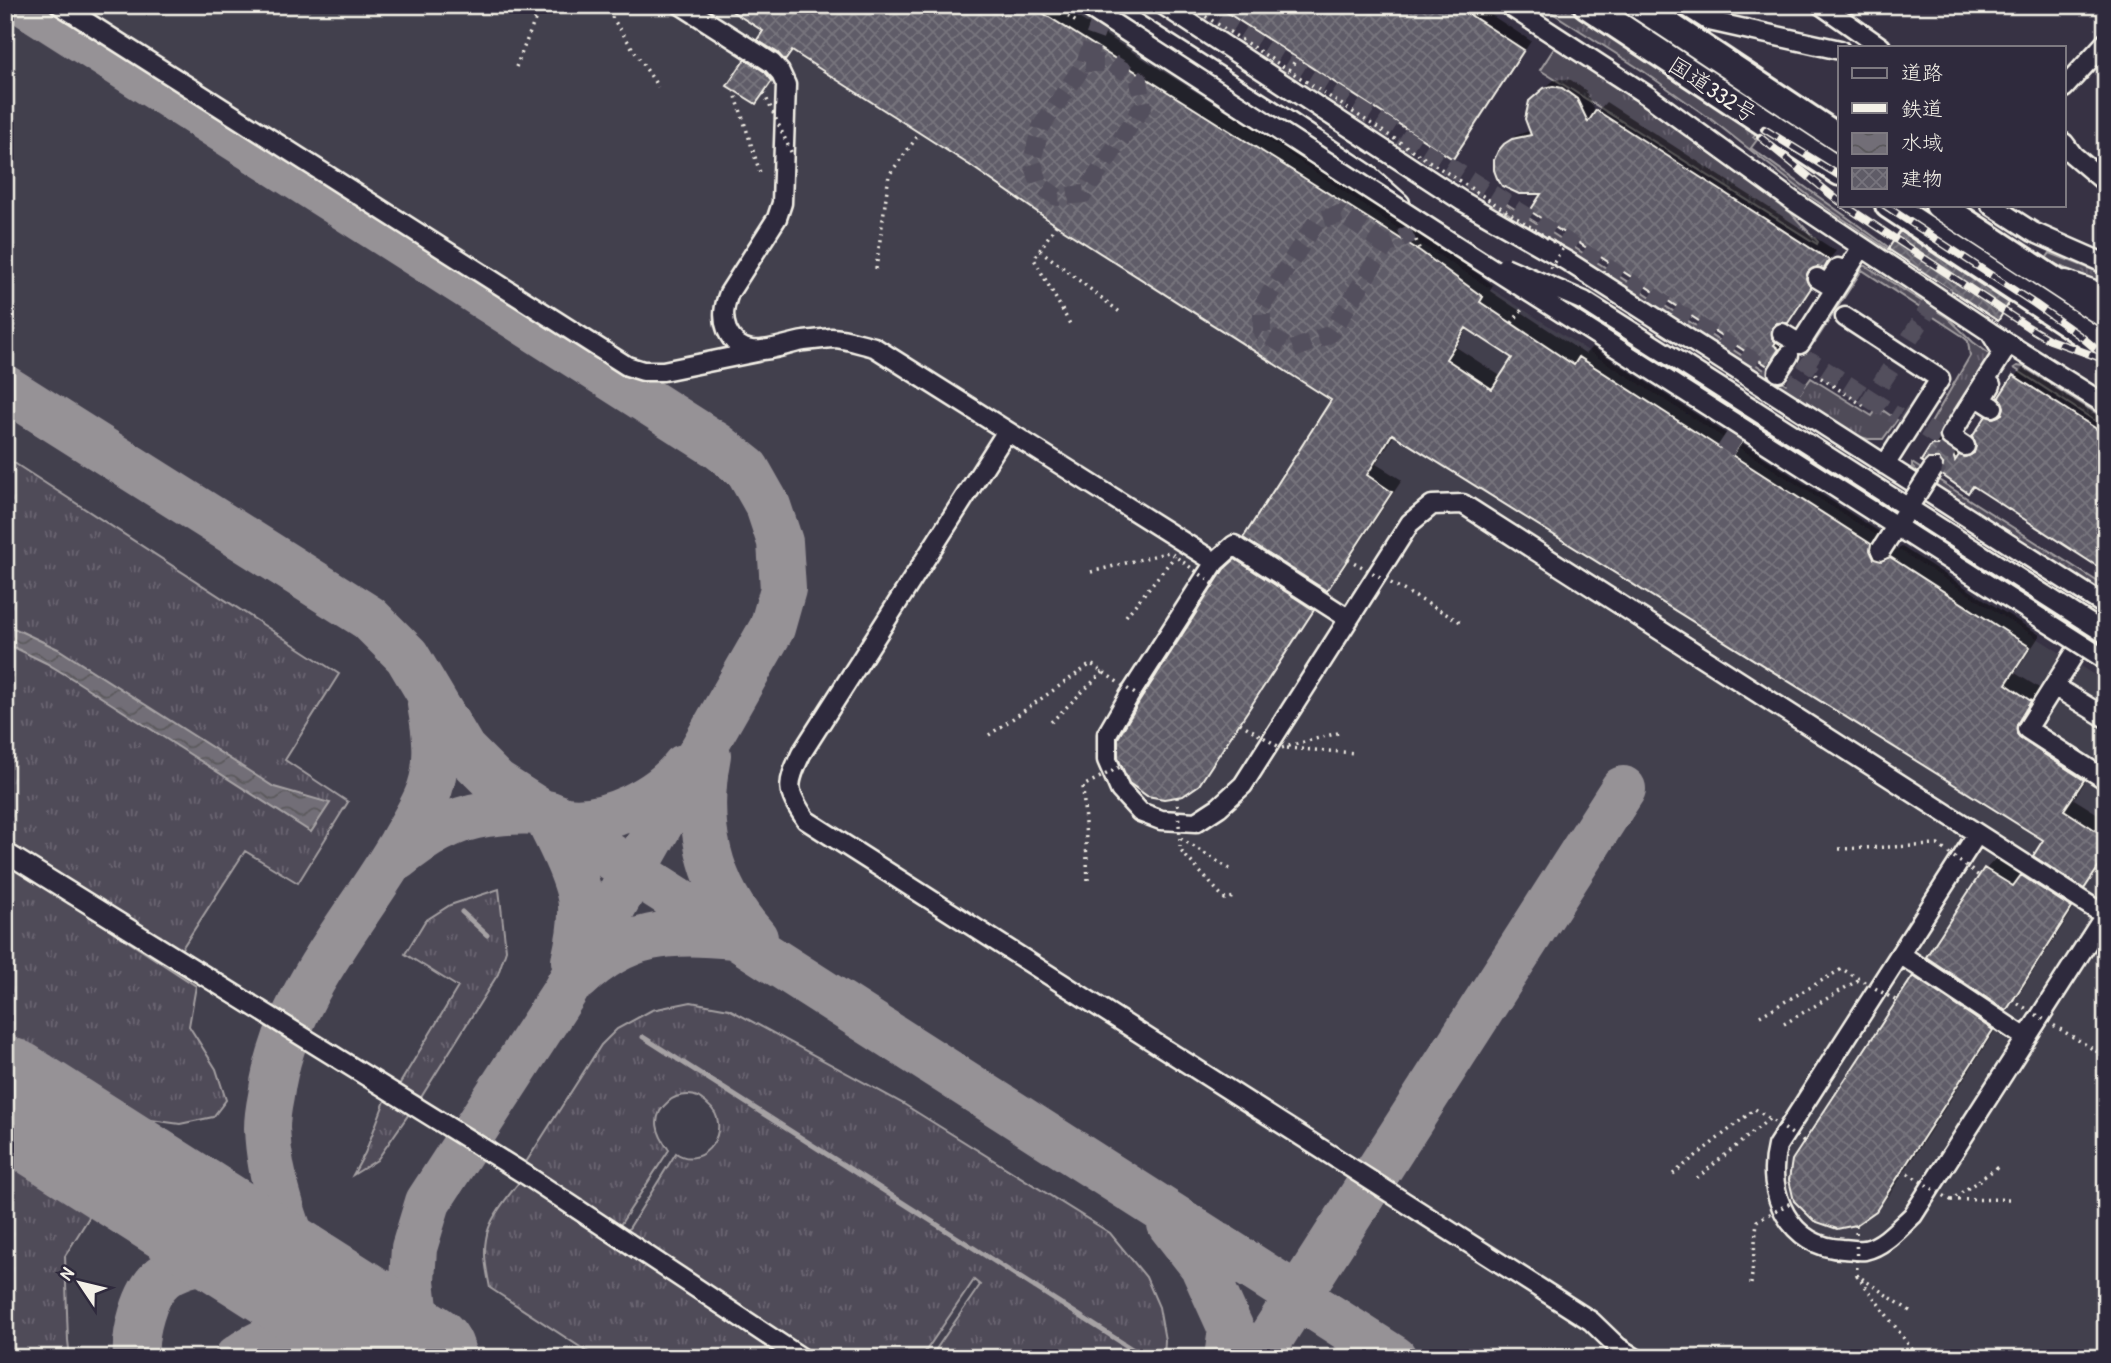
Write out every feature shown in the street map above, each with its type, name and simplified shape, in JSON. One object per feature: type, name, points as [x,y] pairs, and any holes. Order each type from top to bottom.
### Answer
[{"type":"highway","name":"国道332号","points":[[1587,5],[1838,171]]},
{"type":"highway","name":"国道332号","points":[[1638,5],[1838,138]]},
{"type":"highway","points":[[1891,206],[2106,348]]},
{"type":"highway","points":[[1941,206],[2106,315]]},
{"type":"street","points":[[60,5],[627,366],[643,372],[663,371],[804,341],[835,338],[874,348],[1215,562]]},
{"type":"street","points":[[681,5],[772,63],[786,85],[782,203],[777,218],[724,305],[724,321],[731,337],[742,347],[762,351]]},
{"type":"street","points":[[1085,5],[2106,660]]},
{"type":"street","points":[[1107,5],[1366,173],[1421,231],[2106,666]]},
{"type":"street","points":[[1163,5],[1462,201],[1567,261],[2106,607]]},
{"type":"street","points":[[1508,5],[1648,96],[1832,227],[2106,405]]},
{"type":"street","points":[[1684,5],[1709,22],[1838,50]]},
{"type":"street","points":[[1821,5],[1880,46]]},
{"type":"street","points":[[2066,86],[2106,42]]},
{"type":"street","points":[[2066,146],[2106,183]]},
{"type":"street","points":[[1993,206],[2032,232],[2106,264]]},
{"type":"street","points":[[1817,278],[1827,284],[1850,248],[1838,239],[1832,227]]},
{"type":"street","points":[[1457,246],[1584,301],[2106,634]]},
{"type":"street","points":[[1782,333],[1800,344],[1862,247]]},
{"type":"street","points":[[2036,269],[2106,294]]},
{"type":"street","points":[[1845,317],[1940,379],[1885,465]]},
{"type":"street","points":[[1965,446],[1950,436],[2003,353],[1990,332]]},
{"type":"street","points":[[1993,407],[1982,400],[2015,348]]},
{"type":"street","points":[[1777,372],[1788,355]]},
{"type":"street","points":[[1007,431],[801,754],[789,779],[792,799],[806,820],[1591,1321],[1618,1347],[1636,1358]]},
{"type":"street","points":[[1881,551],[1933,469]]},
{"type":"street","points":[[1349,619],[1234,545],[1215,562],[1107,734],[1107,760],[1120,790],[1140,813],[1161,820],[1196,822],[1219,807],[1243,785],[1349,619],[1410,523],[1432,505],[1463,504],[2105,915],[1913,1215],[1886,1240],[1864,1250],[1829,1249],[1797,1231],[1784,1215],[1775,1190],[1772,1163],[1777,1146],[1977,834]]},
{"type":"street","points":[[2078,648],[2027,729],[2106,780]]},
{"type":"street","points":[[2054,686],[2106,719]]},
{"type":"street","points":[[5,852],[526,1175],[803,1358]]},
{"type":"street","points":[[1900,954],[2026,1038]]},
{"type":"path","points":[[516,67],[541,5]]},
{"type":"path","points":[[604,5],[658,87]]},
{"type":"path","points":[[1188,5],[1563,248],[1549,270]]},
{"type":"path","points":[[1289,70],[1297,58]]},
{"type":"path","points":[[734,90],[761,176]]},
{"type":"path","points":[[764,93],[792,154]]},
{"type":"path","points":[[876,269],[889,175],[920,133]]},
{"type":"path","points":[[1056,225],[1034,260],[1070,324]]},
{"type":"path","points":[[1040,250],[1121,313]]},
{"type":"path","points":[[1512,323],[1527,302]]},
{"type":"path","points":[[1815,374],[1866,407]]},
{"type":"path","points":[[1091,572],[1169,552],[1214,584]]},
{"type":"path","points":[[1126,616],[1175,556]]},
{"type":"path","points":[[1348,559],[1464,624]]},
{"type":"path","points":[[989,735],[1091,664],[1141,698]]},
{"type":"path","points":[[1051,722],[1103,672]]},
{"type":"path","points":[[1240,723],[1281,748],[1355,752]]},
{"type":"path","points":[[1281,748],[1339,733]]},
{"type":"path","points":[[1088,880],[1083,786],[1120,767]]},
{"type":"path","points":[[1177,797],[1180,850],[1225,899],[1234,897]]},
{"type":"path","points":[[1180,838],[1233,871]]},
{"type":"path","points":[[1839,849],[1938,845],[1979,876]]},
{"type":"path","points":[[1760,1016],[1842,969],[1897,1001]]},
{"type":"path","points":[[1784,1024],[1860,979]]},
{"type":"path","points":[[2012,1000],[2106,1057]]},
{"type":"path","points":[[1674,1174],[1755,1110],[1804,1142]]},
{"type":"path","points":[[1698,1178],[1769,1119]]},
{"type":"path","points":[[1951,1200],[1998,1167]]},
{"type":"path","points":[[1902,1171],[1951,1200],[2011,1199]]},
{"type":"path","points":[[1751,1284],[1757,1221],[1794,1201]]},
{"type":"path","points":[[1856,1225],[1857,1275],[1914,1352]]},
{"type":"path","points":[[1857,1275],[1910,1311]]},
{"type":"shaded area","points":[[5,5],[1070,5],[1418,242],[2106,682],[2106,1358],[5,1358]]},
{"type":"green space","points":[[1540,5],[1577,5],[1761,126],[1753,137],[1757,140],[1751,148],[1887,246],[1886,248],[1809,196],[1712,120],[1643,71]]},
{"type":"green space","points":[[1555,47],[1649,109],[1791,213],[1817,244],[1540,70]]},
{"type":"green space","points":[[1496,197],[1800,393],[1811,378],[1872,416],[1878,407],[1897,420],[1883,439],[1868,439],[1851,434],[1492,203]]},
{"type":"green space","points":[[2050,253],[2106,275],[2106,285],[2045,260]]},
{"type":"green space","points":[[1860,265],[1866,266],[1948,318],[1991,355],[1946,433],[1931,423],[1970,356],[1968,341],[1961,335],[1862,270],[1815,342],[1810,339]]},
{"type":"green space","points":[[2024,367],[2106,419],[2106,428],[2014,368]]},
{"type":"green space","points":[[5,457],[339,674],[285,760],[348,802],[298,883],[245,851],[177,956],[5,844]]},
{"type":"green space","points":[[1912,463],[2106,587],[2106,595],[1923,479],[1912,467]]},
{"type":"green space","points":[[5,861],[196,986],[189,1026],[216,1069],[226,1100],[213,1117],[180,1124],[144,1119],[5,1031]]},
{"type":"green space","points":[[499,889],[506,950],[498,974],[420,1099],[399,1085],[458,987],[405,954],[425,921],[450,905]]},
{"type":"green space","points":[[691,1002],[729,1009],[902,1103],[1110,1233],[1146,1277],[1159,1307],[1165,1340],[1164,1358],[930,1358],[980,1285],[974,1280],[921,1358],[813,1358],[630,1238],[628,1230],[676,1153],[696,1157],[705,1152],[717,1135],[715,1113],[698,1097],[682,1095],[670,1100],[662,1108],[657,1126],[669,1150],[620,1225],[613,1226],[523,1167],[601,1045],[617,1029],[652,1010]]},
{"type":"green space","points":[[388,1093],[413,1108],[377,1160],[353,1175],[365,1153]]},
{"type":"green space","points":[[5,1159],[91,1214],[65,1256],[70,1358],[5,1358]]},
{"type":"green space","points":[[522,1178],[793,1358],[597,1358],[490,1288],[485,1258],[488,1231],[500,1207]]},
{"type":"water","points":[[5,624],[58,649],[274,787],[330,803],[311,832],[76,681],[5,643]]},
{"type":"building","points":[[722,5],[1030,5],[1420,251],[1483,297],[1480,302],[1574,365],[1579,357],[1720,448],[1730,434],[1742,441],[1732,455],[1871,544],[1870,550],[1874,559],[1881,561],[1890,557],[2030,647],[2006,684],[2031,701],[2017,724],[2017,734],[2084,780],[2064,810],[2106,837],[2106,856],[2084,889],[2033,856],[2043,840],[1392,434],[1367,475],[1392,492],[1327,591],[1243,538],[1331,400],[1056,225],[971,166],[792,51],[785,61],[778,53],[757,40],[763,31]],"holes":[[[1466,328],[1512,358],[1492,389],[1446,359]]]},
{"type":"building","points":[[1215,5],[1455,5],[1524,50],[1453,159]]},
{"type":"building","points":[[745,59],[765,72],[772,81],[756,104],[727,86]]},
{"type":"building","points":[[1544,88],[1562,88],[1577,99],[1588,122],[1596,110],[1829,260],[1824,269],[1817,267],[1808,272],[1806,278],[1811,288],[1788,323],[1777,323],[1772,328],[1772,338],[1776,342],[1774,345],[1779,349],[1768,366],[1530,211],[1541,194],[1519,194],[1502,186],[1494,170],[1498,151],[1512,139],[1531,135],[1525,119],[1529,101]]},
{"type":"building","points":[[1900,231],[2009,303],[1998,321],[1888,249]]},
{"type":"building","points":[[2013,375],[2106,435],[2106,572],[1973,486],[1968,493],[1942,475],[1943,464],[1939,459],[1928,459],[1924,463],[1921,461],[1931,445],[1943,445],[1952,451],[1955,461],[1959,455],[1965,457],[1974,453],[1976,446],[1972,437],[1986,416],[1993,418],[2002,414],[2004,407],[1999,397]]},
{"type":"building","points":[[1235,559],[1314,610],[1199,785],[1183,796],[1164,799],[1147,796],[1129,783],[1118,758],[1118,738],[1224,569]]},
{"type":"building","points":[[1984,868],[2013,886],[2021,875],[2072,908],[2006,1011],[1926,957]]},
{"type":"building","points":[[1913,976],[1993,1030],[1876,1211],[1856,1225],[1837,1229],[1814,1221],[1794,1201],[1789,1180],[1792,1160]]},
{"type":"waterway","points":[[462,912],[487,935]]},
{"type":"waterway","points":[[643,1037],[1146,1358]]},
{"type":"taxiway","points":[[28,5],[718,446],[747,469],[768,506],[780,542],[783,589],[772,628],[565,991],[428,1202],[414,1248],[412,1281],[415,1308],[437,1358]]},
{"type":"taxiway","points":[[5,388],[369,618],[407,656],[463,750],[496,783],[1394,1358]]},
{"type":"taxiway","points":[[312,1290],[282,1210],[272,1170],[267,1128],[278,1061],[290,1027],[322,964],[401,844],[427,795],[433,778],[435,756],[430,704]]},
{"type":"taxiway","points":[[708,755],[703,805],[709,852],[726,897],[755,938]]},
{"type":"taxiway","points":[[397,858],[439,830],[474,816],[532,812],[566,820],[582,820],[615,814],[647,799],[684,767]]},
{"type":"taxiway","points":[[1258,1358],[1623,789]]},
{"type":"taxiway","points":[[545,813],[567,859],[580,896],[581,920],[574,961]]},
{"type":"taxiway","points":[[578,978],[614,951],[650,937],[690,933],[735,936]]},
{"type":"taxiway","points":[[1170,1224],[1202,1265],[1231,1329],[1227,1358]]},
{"type":"taxiway","points":[[136,1358],[142,1314],[150,1293],[163,1277],[198,1262],[225,1259],[264,1260]]},
{"type":"taxiway","points":[[237,1358],[282,1335],[330,1326],[365,1325]]},
{"type":"runway","points":[[5,1095],[418,1358]]},
{"type":"tunnel","points":[[1085,63],[1111,63],[1139,80],[1143,106],[1084,194],[1057,197],[1040,185],[1032,160],[1041,127],[1085,63],[1106,5]]},
{"type":"tunnel","points":[[1196,5],[1794,387],[1811,361],[1898,417]]},
{"type":"tunnel","points":[[1386,245],[1341,214],[1317,221],[1262,306],[1262,332],[1292,350],[1330,334],[1386,245],[1413,233]]},
{"type":"tunnel","points":[[1866,407],[1944,285]]},
{"type":"tunnel","points":[[1725,451],[1774,378]]},
{"type":"tunnel","points":[[1902,414],[1950,444],[1934,473]]},
{"type":"railway","points":[[1764,129],[1838,175]]},
{"type":"railway","points":[[1760,137],[1838,200]]},
{"type":"railway","points":[[1846,206],[2028,327],[2050,340],[2106,360]]},
{"type":"railway","points":[[1886,206],[2035,304],[2103,355]]}]
